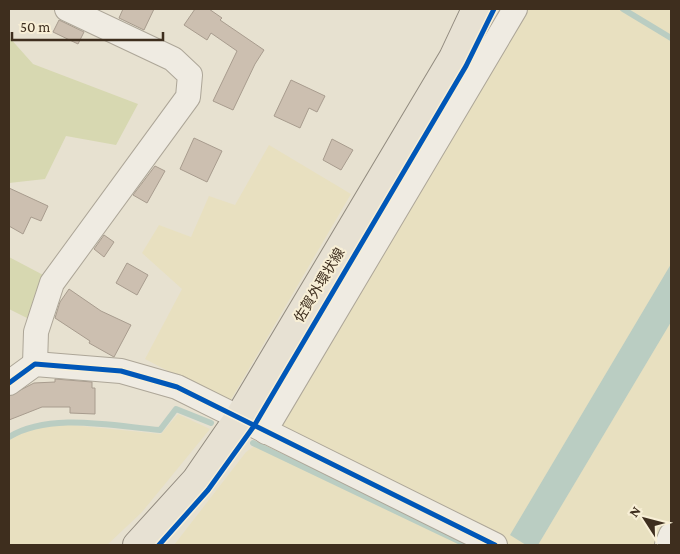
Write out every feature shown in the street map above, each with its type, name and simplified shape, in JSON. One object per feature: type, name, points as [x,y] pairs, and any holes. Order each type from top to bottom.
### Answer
[{"type":"main road","name":"佐賀外環状線","points":[[137,545],[196,480],[238,419],[453,58],[476,9]]},
{"type":"street","points":[[34,364],[36,332],[52,283],[188,97],[190,76],[173,59],[67,9]]},
{"type":"street","points":[[266,432],[270,422],[515,9]]},
{"type":"street","points":[[9,383],[34,364],[121,371],[177,386],[238,419],[495,545]]},
{"type":"street","points":[[667,545],[671,535]]},
{"type":"shaded area","points":[[524,9],[671,9],[671,518],[658,545],[174,545],[246,452],[278,429]]},
{"type":"shaded area","points":[[269,145],[351,194],[229,403],[145,359],[182,289],[142,253],[159,225],[191,237],[209,196],[235,205]]},
{"type":"shaded area","points":[[671,264],[671,322],[538,545],[526,545],[510,535]]},
{"type":"shaded area","points":[[178,414],[210,429],[142,512],[107,545],[9,545],[9,440],[18,434],[52,423],[161,434]]},
{"type":"green space","points":[[9,37],[33,64],[138,104],[116,145],[66,136],[45,179],[9,183]]},
{"type":"green space","points":[[9,257],[47,277],[27,318],[9,309]]},
{"type":"building","points":[[123,9],[154,9],[144,30],[119,18]]},
{"type":"building","points":[[195,9],[209,9],[222,18],[220,20],[264,50],[255,64],[233,110],[213,101],[237,51],[211,33],[207,40],[184,25]]},
{"type":"building","points":[[59,20],[84,32],[78,44],[53,32]]},
{"type":"building","points":[[291,80],[325,96],[317,112],[309,108],[300,128],[274,116]]},
{"type":"building","points":[[194,138],[222,151],[207,182],[180,169]]},
{"type":"building","points":[[332,139],[353,150],[341,170],[323,160]]},
{"type":"building","points":[[155,166],[165,171],[147,203],[133,195]]},
{"type":"building","points":[[9,188],[48,206],[41,221],[31,217],[23,234],[9,226]]},
{"type":"building","points":[[104,235],[114,242],[104,257],[94,249]]},
{"type":"building","points":[[127,263],[148,275],[137,295],[116,283]]},
{"type":"building","points":[[69,289],[101,311],[131,325],[114,357],[89,343],[90,341],[55,318],[60,302]]},
{"type":"building","points":[[55,379],[92,382],[92,388],[95,388],[95,414],[70,413],[70,407],[42,407],[9,420],[9,396],[34,383],[55,382]]},
{"type":"waterway","points":[[623,9],[671,38]]},
{"type":"waterway","points":[[9,437],[25,429],[62,423],[102,424],[160,430],[176,409],[211,423]]},
{"type":"waterway","points":[[253,443],[467,545]]},
{"type":"cycle path","points":[[159,545],[208,490],[254,426],[466,66],[494,9]]},
{"type":"cycle path","points":[[9,383],[35,364],[121,371],[177,387],[495,545]]}]
